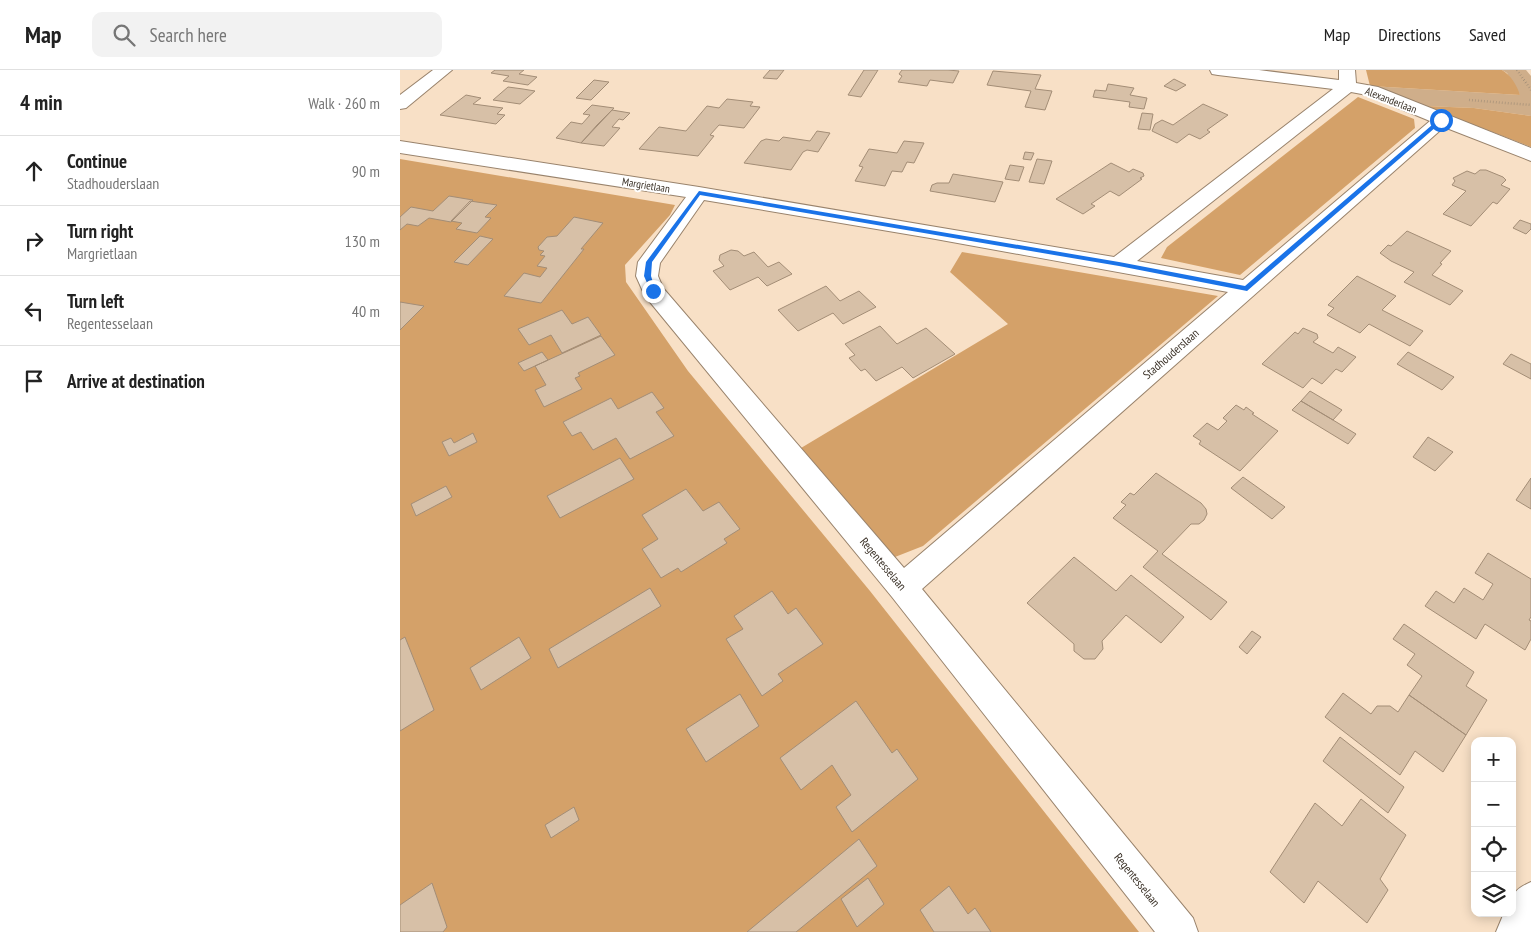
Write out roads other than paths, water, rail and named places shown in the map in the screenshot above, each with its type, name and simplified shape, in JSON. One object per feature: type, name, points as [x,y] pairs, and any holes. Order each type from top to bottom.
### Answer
[{"type":"street","points":[[400,104],[444,70]]},
{"type":"street","name":"Alexanderlaan","points":[[1218,70],[1348,78],[1372,91],[1531,155]]},
{"type":"street","points":[[1119,264],[1348,78]]},
{"type":"street","name":"Stadhouderslaan","points":[[902,588],[1441,120]]},
{"type":"street","name":"Margrietlaan","points":[[400,147],[699,193],[1119,264],[1247,288]]},
{"type":"street","name":"Regentesselaan","points":[[699,193],[649,262],[647,276],[653,291],[902,588],[1179,932]]},
{"type":"street","points":[[1515,932],[1531,901]]}]
